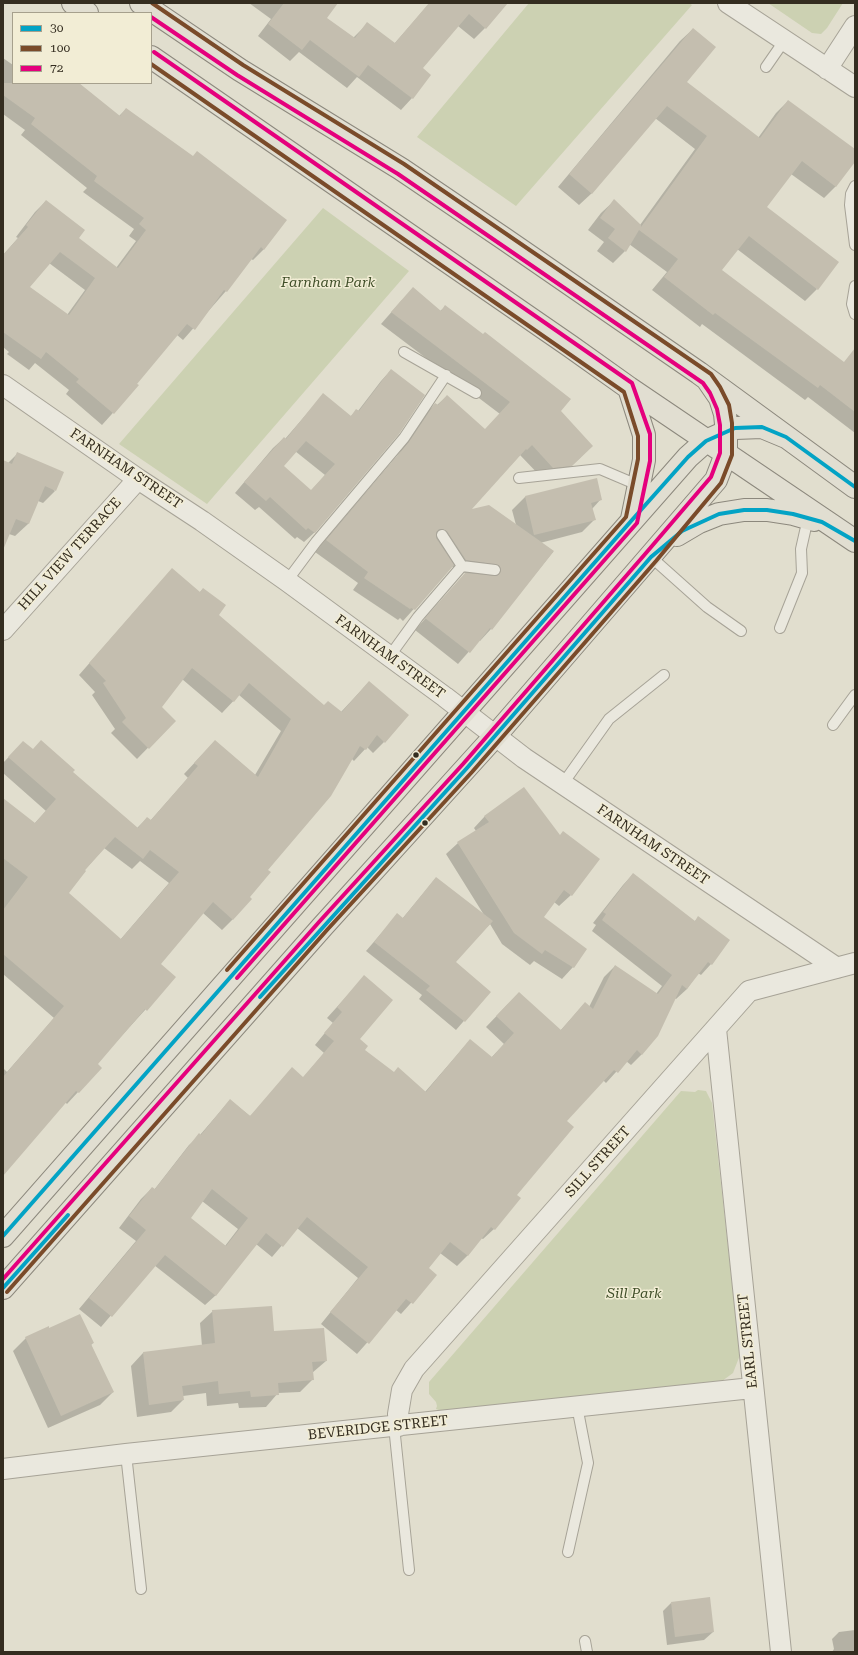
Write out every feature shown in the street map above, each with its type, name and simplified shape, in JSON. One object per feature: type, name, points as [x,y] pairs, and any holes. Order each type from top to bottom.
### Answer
[{"type":"main road","points":[[73,3],[86,12]]},
{"type":"main road","points":[[141,3],[240,70],[401,169],[707,379],[855,487]]},
{"type":"main road","points":[[152,58],[706,441],[847,536]]},
{"type":"main road","points":[[3,1288],[323,926],[495,736],[716,480],[726,454],[726,431],[723,407],[715,390],[707,379]]},
{"type":"main road","points":[[629,388],[644,435],[644,460],[632,520]]},
{"type":"main road","points":[[3,1236],[688,457],[706,441],[735,428],[762,427],[786,437]]},
{"type":"main road","points":[[651,557],[682,531],[699,522],[719,514],[744,510],[767,510],[808,518],[847,536]]},
{"type":"street","points":[[728,3],[855,87]]},
{"type":"street","points":[[827,69],[855,26]]},
{"type":"street","name":"FARNHAM STREET","points":[[3,385],[287,581],[562,785],[846,965]]},
{"type":"street","name":"HILL VIEW TERRACE","points":[[3,630],[138,478]]},
{"type":"street","name":"SILL STREET","points":[[397,1426],[402,1390],[414,1369],[749,992],[846,965]]},
{"type":"street","name":"EARL STREET","points":[[716,1029],[752,1388],[781,1652]]},
{"type":"street","name":"BEVERIDGE STREET","points":[[3,1469],[126,1454],[752,1388]]},
{"type":"lane","points":[[766,67],[784,41]]},
{"type":"lane","points":[[855,186],[851,194],[850,205],[855,245]]},
{"type":"lane","points":[[855,286],[852,304],[855,314]]},
{"type":"lane","points":[[404,352],[476,393]]},
{"type":"lane","points":[[287,581],[316,542],[404,438],[446,376]]},
{"type":"lane","points":[[519,478],[600,469],[640,486]]},
{"type":"lane","points":[[780,628],[802,573],[801,549],[808,518]]},
{"type":"lane","points":[[442,535],[462,566]]},
{"type":"lane","points":[[651,557],[707,607],[741,631]]},
{"type":"lane","points":[[462,566],[495,570]]},
{"type":"lane","points":[[389,657],[418,617],[462,566]]},
{"type":"lane","points":[[562,785],[609,719],[664,675]]},
{"type":"lane","points":[[834,725],[855,694]]},
{"type":"lane","points":[[568,1552],[588,1463],[577,1406]]},
{"type":"lane","points":[[397,1426],[409,1570]]},
{"type":"lane","points":[[126,1454],[141,1589]]},
{"type":"lane","points":[[585,1641],[587,1652]]},
{"type":"green space","points":[[529,3],[689,3],[692,5],[516,206],[417,137]]},
{"type":"green space","points":[[768,3],[843,3],[827,28],[821,34],[812,33]]},
{"type":"green space","name":"Farnham Park","points":[[323,208],[409,271],[207,504],[119,444]]},
{"type":"green space","name":"Sill Park","points":[[698,1090],[706,1091],[712,1103],[740,1355],[733,1373],[718,1384],[444,1412],[436,1409],[436,1402],[429,1394],[429,1382],[681,1091],[695,1092]]},
{"type":"building","points":[[284,3],[338,3],[327,18],[355,38],[367,22],[395,43],[429,3],[508,3],[486,29],[469,14],[423,68],[431,75],[413,99],[368,65],[359,77],[310,40],[302,50],[268,24]]},
{"type":"building","points":[[693,28],[716,47],[687,82],[760,138],[788,100],[855,149],[855,162],[836,187],[802,161],[767,207],[839,262],[818,290],[749,236],[722,270],[844,362],[855,348],[855,412],[820,385],[818,388],[715,313],[713,315],[664,277],[678,259],[639,230],[626,252],[608,238],[615,229],[600,218],[614,199],[641,225],[641,227],[707,136],[667,106],[592,194],[569,174]]},
{"type":"building","points":[[3,83],[80,84],[120,116],[126,108],[193,156],[197,151],[287,220],[264,250],[261,247],[227,292],[224,290],[195,330],[187,324],[114,414],[76,382],[79,379],[46,352],[41,359],[3,332],[3,255],[28,227],[26,225],[46,200],[85,230],[79,238],[118,268],[146,230],[139,224],[144,218],[94,181],[97,176],[31,124],[35,118],[3,95]],"holes":[[[60,252],[95,278],[69,315],[30,287]]]},
{"type":"building","points":[[413,287],[441,311],[445,305],[483,334],[485,332],[571,399],[561,411],[593,446],[572,466],[553,468],[532,445],[527,450],[526,449],[472,509],[489,505],[554,551],[492,630],[490,628],[470,653],[425,618],[465,573],[497,576],[501,571],[499,565],[466,560],[447,531],[439,529],[436,532],[436,538],[454,565],[415,610],[410,609],[364,578],[368,572],[326,540],[409,442],[435,403],[438,405],[447,395],[485,429],[510,402],[391,312]]},
{"type":"building","points":[[391,369],[425,395],[399,434],[315,533],[308,528],[306,530],[270,497],[266,501],[244,482],[284,437],[286,439],[323,393],[351,416],[356,409],[359,411]],"holes":[[[306,441],[335,464],[311,490],[284,466]]]},
{"type":"building","points":[[17,452],[64,472],[56,491],[45,486],[29,524],[16,519],[3,550],[3,460],[12,464]]},
{"type":"building","points":[[597,478],[602,500],[591,503],[596,520],[534,535],[525,496]]},
{"type":"building","points":[[172,568],[200,592],[203,588],[226,605],[219,615],[324,705],[328,701],[342,712],[369,681],[409,715],[385,743],[377,735],[366,750],[360,746],[331,796],[268,870],[271,872],[250,897],[252,899],[233,920],[213,902],[161,964],[176,977],[147,1011],[145,1009],[98,1064],[102,1068],[79,1093],[76,1091],[3,1176],[3,1077],[64,1006],[3,954],[3,910],[28,877],[3,858],[3,798],[35,823],[56,799],[8,757],[23,741],[33,749],[41,740],[75,770],[73,772],[138,828],[147,817],[151,820],[198,766],[194,763],[215,740],[258,777],[291,719],[249,683],[234,702],[192,668],[162,707],[176,721],[149,749],[122,722],[126,718],[103,683],[106,681],[89,663]],"holes":[[[115,837],[143,859],[150,850],[179,872],[121,939],[69,893],[86,871],[85,870]]]},
{"type":"building","points":[[524,787],[560,835],[563,831],[600,859],[572,896],[564,890],[544,917],[587,949],[574,968],[545,950],[542,954],[514,933],[457,842],[489,822],[484,816]]},
{"type":"building","points":[[633,873],[695,921],[698,916],[730,940],[712,965],[708,962],[687,989],[682,985],[658,1036],[642,1055],[637,1050],[618,1073],[614,1070],[567,1121],[574,1127],[517,1195],[521,1198],[495,1230],[491,1227],[468,1256],[450,1242],[429,1268],[437,1275],[413,1304],[406,1299],[369,1344],[330,1312],[368,1267],[307,1217],[283,1247],[266,1233],[216,1296],[165,1255],[112,1317],[89,1298],[146,1230],[129,1216],[152,1187],[155,1189],[199,1133],[201,1135],[230,1099],[250,1116],[292,1067],[303,1077],[334,1041],[324,1033],[342,1012],[337,1007],[364,975],[393,1000],[360,1039],[368,1046],[365,1050],[394,1072],[398,1067],[426,1092],[470,1039],[492,1057],[514,1033],[496,1016],[519,992],[561,1030],[585,1002],[593,1009],[615,965],[658,994],[672,975],[602,920],[606,914],[603,912]],"holes":[[[212,1189],[248,1218],[226,1246],[191,1218]]]},
{"type":"building","points":[[436,877],[493,921],[456,962],[491,992],[465,1022],[426,990],[430,986],[374,942],[397,913],[403,918]]},
{"type":"building","points":[[272,1306],[274,1331],[324,1328],[327,1361],[312,1362],[314,1380],[278,1383],[279,1395],[251,1397],[250,1391],[219,1394],[218,1381],[182,1386],[184,1400],[149,1405],[143,1352],[215,1343],[212,1310]]},
{"type":"building","points":[[80,1314],[94,1343],[91,1344],[114,1392],[61,1416],[25,1337]]},
{"type":"building","points":[[710,1597],[714,1632],[675,1637],[671,1602]]},
{"type":"transit line","name":"100","points":[[7,1292],[327,930],[472,772],[656,561],[721,483],[732,455],[732,423],[729,405],[720,387],[711,374],[404,164],[243,65],[152,3]]},
{"type":"transit line","name":"72","points":[[3,1279],[319,922],[463,764],[711,477],[720,453],[720,425],[717,409],[710,393],[703,383],[398,174],[237,75],[152,18]]},
{"type":"transit line","name":"72","points":[[154,52],[632,383],[650,434],[650,461],[637,523],[237,978]]},
{"type":"transit line","name":"100","points":[[152,65],[624,392],[638,436],[638,459],[626,517],[227,970]]},
{"type":"transit line","name":"30","points":[[3,1236],[632,520],[688,457],[706,441],[735,428],[762,427],[786,437],[855,487]]},
{"type":"transit line","name":"30","points":[[260,997],[467,768],[651,557],[682,531],[719,514],[744,510],[767,510],[793,514],[822,522],[855,541]]},
{"type":"transit line","name":"30","points":[[3,1288],[68,1215]]}]
